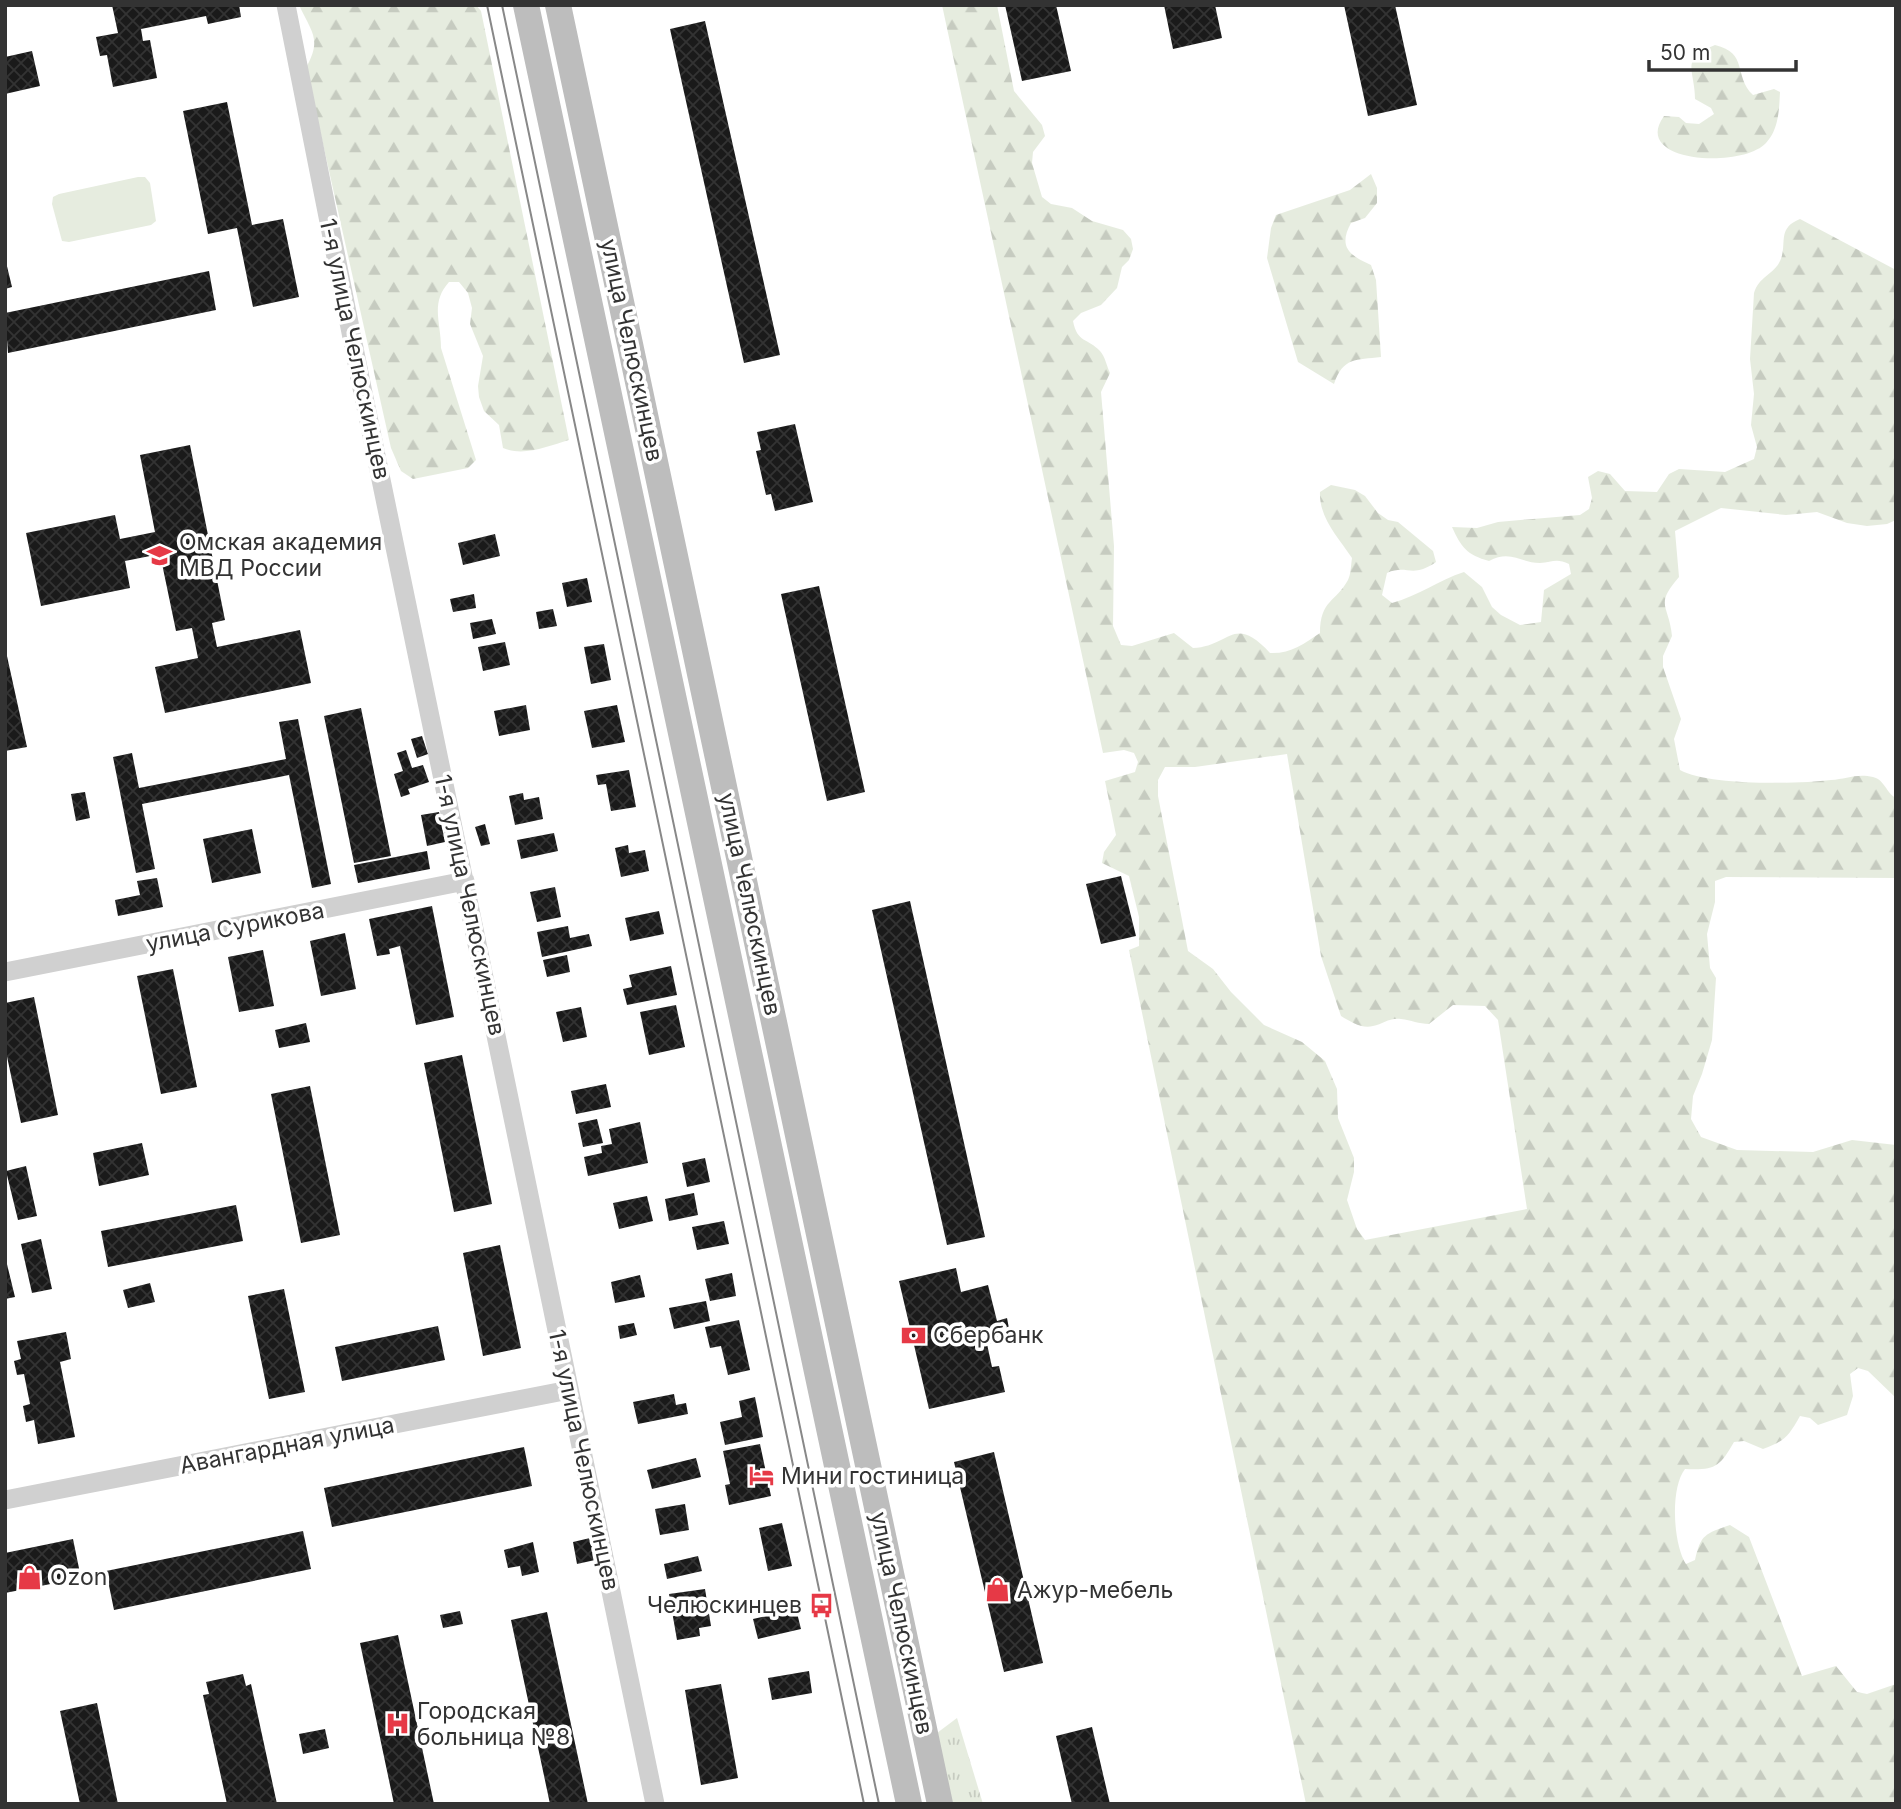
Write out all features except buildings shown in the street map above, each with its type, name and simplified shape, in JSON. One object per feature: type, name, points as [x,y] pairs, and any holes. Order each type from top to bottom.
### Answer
[{"type":"main road","name":"улица Челюскинцев","points":[[526,5],[909,1804]]},
{"type":"main road","name":"улица Челюскинцев","points":[[558,5],[940,1804]]},
{"type":"main road","points":[[619,443],[651,436]]},
{"type":"main road","points":[[649,579],[680,573]]},
{"type":"main road","points":[[719,909],[749,901]]},
{"type":"main road","points":[[836,1458],[866,1451]]},
{"type":"main road","points":[[894,1728],[923,1722]]},
{"type":"street","name":"1-я улица Челюскинцев","points":[[286,5],[655,1804]]},
{"type":"street","name":"улица Сурикова","points":[[5,972],[464,881]]},
{"type":"street","name":"Авангардная улица","points":[[5,1500],[569,1390]]},
{"type":"green space","points":[[299,5],[476,5],[481,11],[569,440],[528,451],[503,448],[499,425],[484,411],[479,397],[483,356],[470,324],[472,308],[468,293],[459,282],[449,282],[438,305],[441,348],[476,460],[468,468],[413,479],[401,471],[391,448],[306,68],[313,50],[313,36]]},
{"type":"green space","points":[[942,5],[997,5],[1014,91],[1042,125],[1045,136],[1033,152],[1032,163],[1042,197],[1051,204],[1072,208],[1092,221],[1123,230],[1131,239],[1133,249],[1129,260],[1122,267],[1117,288],[1101,305],[1081,313],[1073,321],[1080,337],[1102,353],[1110,373],[1101,392],[1114,546],[1113,626],[1121,645],[1132,646],[1174,633],[1193,648],[1239,634],[1248,635],[1258,641],[1270,653],[1277,653],[1297,648],[1320,633],[1326,608],[1348,580],[1352,558],[1330,527],[1323,510],[1320,492],[1331,485],[1355,490],[1365,496],[1378,513],[1388,520],[1398,522],[1433,551],[1436,562],[1428,567],[1387,573],[1382,595],[1392,603],[1464,572],[1482,587],[1492,607],[1501,615],[1520,625],[1541,622],[1544,590],[1571,574],[1569,564],[1558,561],[1540,563],[1510,556],[1489,561],[1481,559],[1466,549],[1452,527],[1477,528],[1498,522],[1580,515],[1589,509],[1592,498],[1588,477],[1598,471],[1610,474],[1625,491],[1657,492],[1669,474],[1679,469],[1725,472],[1754,459],[1757,447],[1751,425],[1754,394],[1750,359],[1754,293],[1759,283],[1779,263],[1785,233],[1792,223],[1800,219],[1896,270],[1896,520],[1867,526],[1847,523],[1817,512],[1786,515],[1721,508],[1675,531],[1679,577],[1665,600],[1672,636],[1663,656],[1663,667],[1681,719],[1674,739],[1680,770],[1711,779],[1776,783],[1867,776],[1880,781],[1896,798],[1896,878],[1726,877],[1715,881],[1715,902],[1707,934],[1710,968],[1716,978],[1712,1040],[1693,1096],[1691,1119],[1701,1137],[1737,1150],[1813,1152],[1852,1140],[1896,1145],[1896,1398],[1868,1371],[1858,1368],[1850,1374],[1853,1396],[1847,1415],[1818,1425],[1810,1418],[1800,1416],[1789,1434],[1781,1441],[1763,1449],[1744,1441],[1734,1442],[1715,1466],[1685,1469],[1677,1489],[1675,1516],[1678,1543],[1686,1564],[1695,1560],[1705,1536],[1715,1531],[1730,1525],[1749,1537],[1802,1676],[1836,1666],[1857,1692],[1867,1694],[1896,1684],[1896,1804],[1306,1804],[1129,950],[1139,946],[1139,917],[1129,876],[1102,863],[1104,852],[1116,835],[1105,781],[1135,772],[1138,762],[1134,753],[1124,750],[1103,753]],"holes":[[[1287,754],[1321,956],[1341,1016],[1365,1027],[1397,1019],[1429,1024],[1453,1005],[1485,1006],[1498,1020],[1527,1209],[1365,1240],[1357,1229],[1347,1200],[1354,1172],[1354,1158],[1338,1118],[1337,1089],[1325,1061],[1302,1042],[1264,1025],[1231,992],[1213,969],[1188,951],[1158,796],[1158,780],[1165,767],[1195,767]]]},
{"type":"green space","points":[[1715,45],[1726,49],[1737,59],[1743,80],[1753,95],[1774,89],[1780,92],[1776,125],[1766,143],[1753,151],[1735,156],[1693,157],[1675,152],[1662,144],[1658,132],[1664,116],[1679,117],[1686,123],[1699,124],[1714,114],[1711,108],[1695,99],[1692,66],[1697,55]]},
{"type":"green space","points":[[1371,174],[1377,188],[1377,203],[1365,218],[1351,223],[1346,244],[1352,254],[1371,265],[1376,280],[1381,357],[1346,364],[1334,384],[1298,362],[1267,258],[1271,228],[1276,215],[1350,190]]},
{"type":"green space","points":[[145,177],[150,183],[156,221],[151,225],[69,242],[62,241],[52,204],[53,197]]},
{"type":"green space","points":[[957,1718],[983,1804],[951,1804],[937,1733]]},
{"type":"tram line","points":[[487,5],[864,1804]]},
{"type":"tram line","points":[[502,5],[879,1804]]},
{"type":"place","name":"Омская академия МВД России","points":[[159,555]]},
{"type":"place","name":"Сбербанк","points":[[913,1335]]},
{"type":"place","name":"Мини гостиница","points":[[761,1476]]},
{"type":"place","name":"Ozon","points":[[30,1577]]},
{"type":"place","name":"Ажур-мебель","points":[[997,1590]]},
{"type":"place","name":"Челюскинцев","points":[[822,1605]]},
{"type":"place","name":"Городская больница №8","points":[[397,1724]]}]
